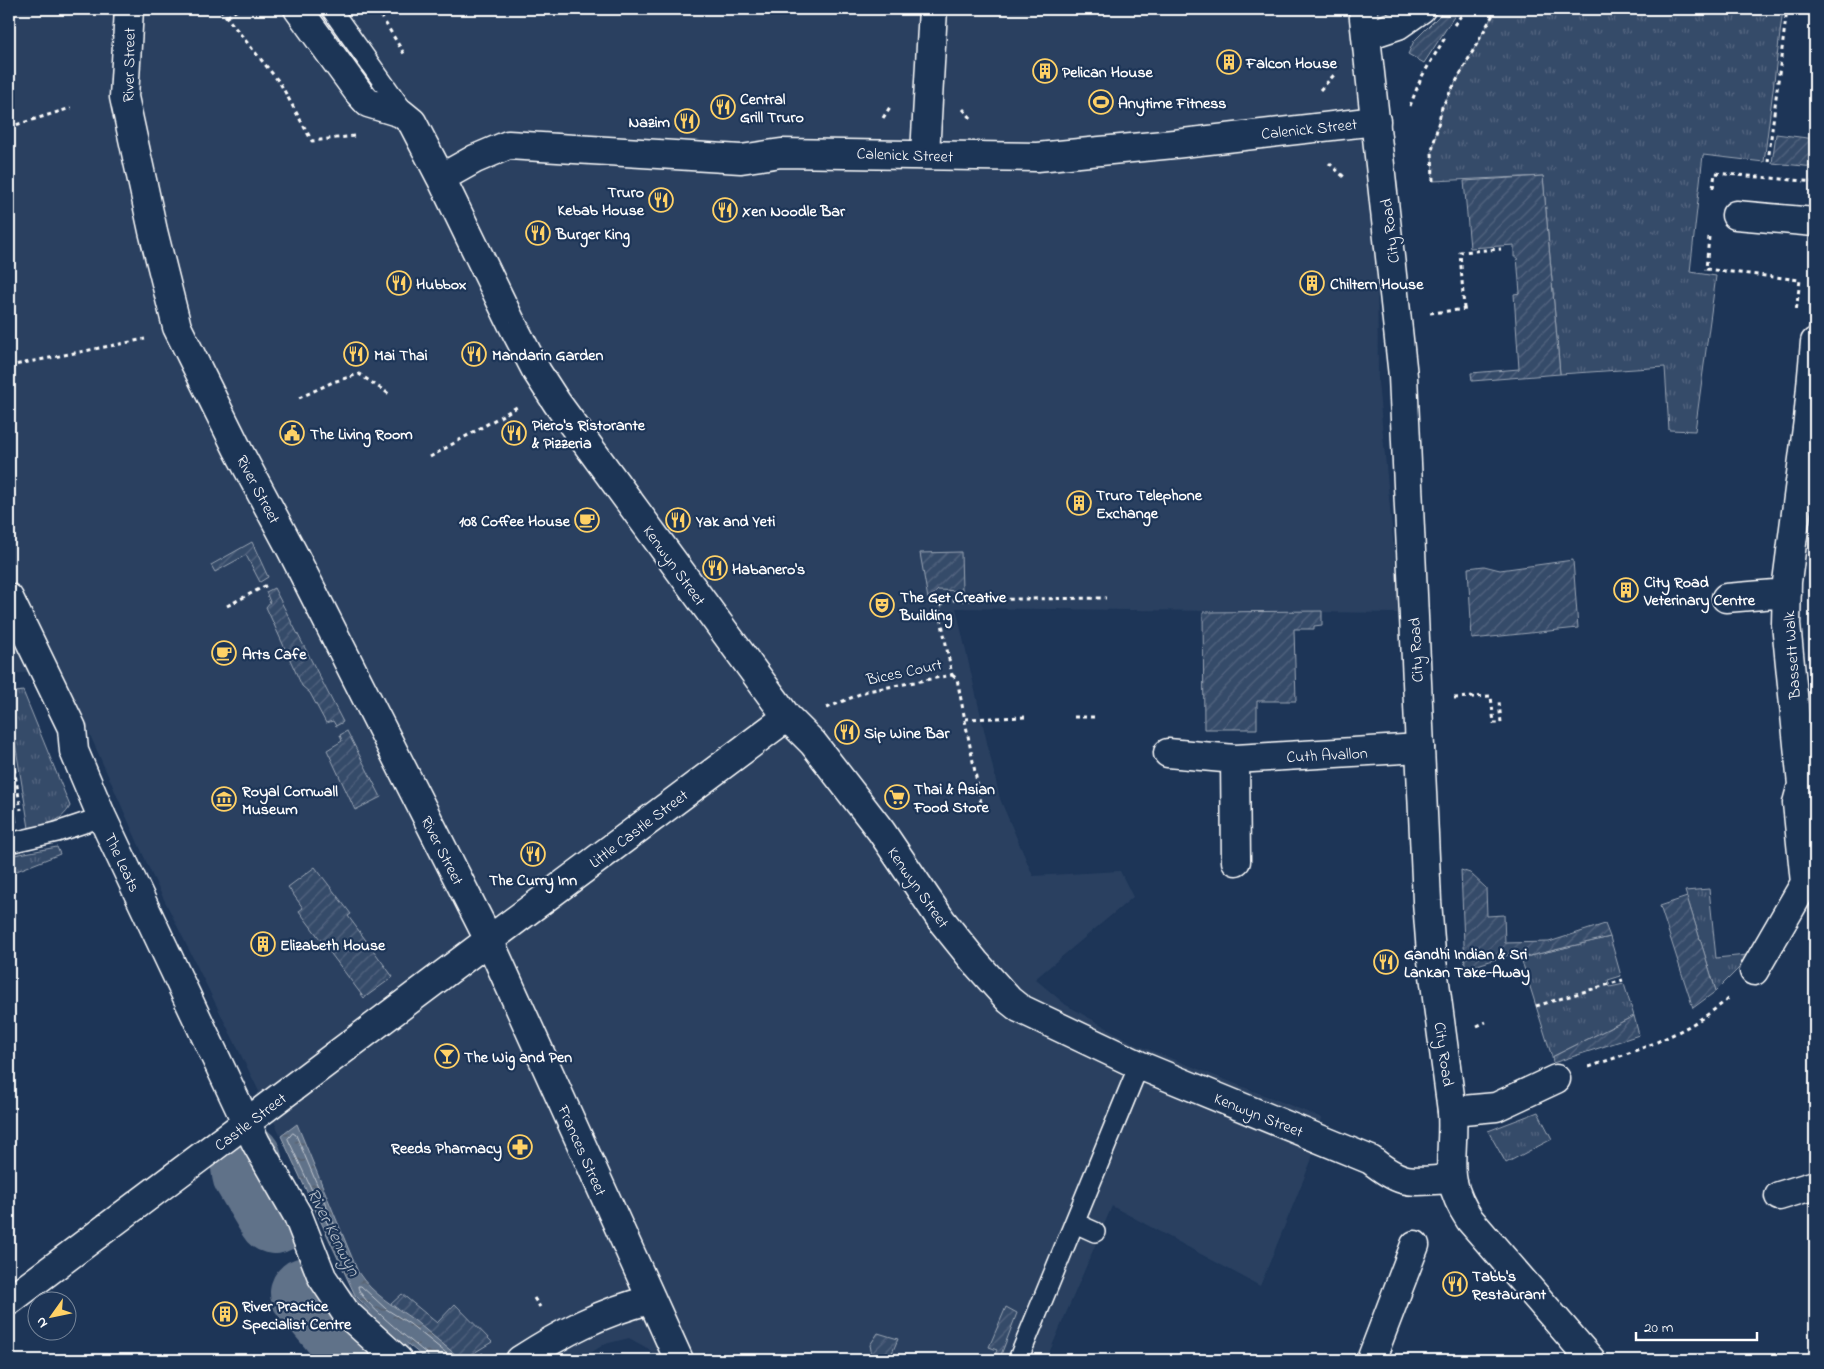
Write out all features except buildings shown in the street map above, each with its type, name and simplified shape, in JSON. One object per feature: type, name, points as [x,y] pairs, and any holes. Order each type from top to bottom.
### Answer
[{"type":"street","name":"River Street","points":[[128,9],[124,97],[153,231],[177,327],[489,940]]},
{"type":"street","points":[[298,9],[363,98],[380,108],[402,112],[412,122]]},
{"type":"street","points":[[925,154],[933,9]]},
{"type":"street","points":[[1365,22],[1398,25],[1421,9]]},
{"type":"street","name":"City Road","points":[[1365,22],[1403,376],[1431,953],[1452,1111],[1454,1137],[1450,1160],[1451,1179]]},
{"type":"street","name":"Calenick Street","points":[[441,178],[482,155],[508,145],[741,159],[781,153],[981,156],[1056,155],[1376,121]]},
{"type":"street","name":"Kenwyn Street","points":[[412,122],[511,322],[544,384],[787,717],[813,743],[881,831],[942,921],[1010,1000],[1031,1015],[1139,1065],[1371,1160],[1400,1180],[1415,1182],[1451,1179]]},
{"type":"street","points":[[1736,215],[1815,222]]},
{"type":"street","name":"Bassett Walk","points":[[1754,971],[1805,883],[1797,803],[1802,785],[1786,624],[1787,582],[1812,421],[1815,342]]},
{"type":"street","name":"Bassett Walk","points":[[1726,598],[1788,593]]},
{"type":"street","name":"The Leats","points":[[9,598],[72,728],[74,751],[102,817],[247,1124],[291,1203],[331,1293],[346,1313],[398,1360]]},
{"type":"street","name":"Little Castle Street","points":[[489,940],[787,717]]},
{"type":"street","name":"Cuth Avallon","points":[[1168,752],[1235,759],[1420,748]]},
{"type":"street","points":[[1235,759],[1236,861]]},
{"type":"street","name":"Castle Street","points":[[9,1300],[247,1124],[489,940]]},
{"type":"street","name":"Frances Street","points":[[489,940],[678,1360]]},
{"type":"street","points":[[1452,1111],[1496,1106],[1556,1079]]},
{"type":"street","points":[[1451,1179],[1458,1200],[1470,1220],[1591,1360]]},
{"type":"street","points":[[1779,1196],[1815,1185]]},
{"type":"street","points":[[1371,1360],[1415,1245]]},
{"type":"street","points":[[520,1360],[566,1331],[626,1306],[650,1300]]},
{"type":"lane","points":[[331,9],[412,122]]},
{"type":"lane","points":[[9,843],[57,832],[102,817]]},
{"type":"lane","points":[[1018,1360],[1139,1065]]},
{"type":"lane","points":[[1075,1223],[1095,1232]]},
{"type":"path","points":[[220,9],[280,83],[312,142],[360,136]]},
{"type":"path","points":[[227,17],[238,9]]},
{"type":"path","points":[[1409,112],[1421,78],[1445,37],[1466,9]]},
{"type":"path","points":[[1433,182],[1432,150],[1442,107],[1496,9]]},
{"type":"path","points":[[1768,162],[1787,9]]},
{"type":"path","points":[[1315,93],[1328,84],[1336,71]]},
{"type":"path","points":[[880,120],[887,115],[891,100]]},
{"type":"path","points":[[961,103],[962,108],[976,124]]},
{"type":"path","points":[[9,127],[71,108]]},
{"type":"path","points":[[1810,123],[1815,123]]},
{"type":"path","points":[[1320,159],[1335,167],[1346,180]]},
{"type":"path","points":[[1423,314],[1465,309],[1460,252],[1501,249]]},
{"type":"path","points":[[9,366],[149,338]]},
{"type":"path","points":[[299,398],[334,382],[359,374],[389,394]]},
{"type":"path","points":[[430,457],[518,406]]},
{"type":"path","points":[[227,606],[276,580]]},
{"type":"path","name":"Bices Court","points":[[826,708],[867,691],[952,675],[939,608],[945,600],[1106,598]]},
{"type":"path","points":[[952,675],[957,679],[982,808]]},
{"type":"path","points":[[1447,698],[1491,696],[1494,723],[1500,723],[1499,701]]},
{"type":"path","points":[[966,720],[1026,717]]},
{"type":"path","points":[[1074,717],[1094,717]]},
{"type":"path","points":[[9,737],[22,816]]},
{"type":"path","points":[[1556,1079],[1654,1045],[1687,1029],[1720,1005],[1754,971]]},
{"type":"path","points":[[1536,1006],[1622,980]]},
{"type":"path","points":[[1477,1025],[1486,1022]]},
{"type":"path","points":[[473,1360],[488,1351]]},
{"type":"shaded area","points":[[9,9],[1421,9],[1368,35],[1376,121],[1378,382],[1400,613],[956,608],[1000,799],[1033,876],[1120,871],[1133,897],[1035,979],[1066,1005],[1137,1045],[1322,1118],[1311,1161],[1260,1286],[1112,1206],[1046,1360],[656,1360],[649,1349],[629,1338],[605,1344],[579,1360],[463,1360],[413,1320],[390,1305],[366,1284],[358,1272],[297,1125],[281,1136],[153,877],[60,667],[9,675]]},
{"type":"green space","points":[[1446,9],[1459,9],[1424,63],[1408,54],[1414,41]]},
{"type":"green space","points":[[1496,9],[1783,9],[1764,162],[1703,155],[1690,272],[1716,276],[1695,431],[1669,430],[1665,367],[1560,374],[1543,176],[1433,181],[1432,151],[1442,107]]},
{"type":"green space","points":[[1776,134],[1815,139],[1815,167],[1772,163]]},
{"type":"green space","points":[[1543,176],[1560,374],[1472,381],[1471,373],[1519,369],[1514,294],[1520,293],[1514,245],[1470,248],[1464,181]]},
{"type":"green space","points":[[252,542],[268,577],[260,582],[246,555],[215,572],[211,565]]},
{"type":"green space","points":[[961,552],[962,591],[938,590],[928,599],[920,553]]},
{"type":"green space","points":[[1573,560],[1578,628],[1472,639],[1468,568],[1484,566],[1500,570]]},
{"type":"green space","points":[[274,588],[343,722],[336,726],[333,721],[326,723],[310,693],[302,686],[266,607],[270,602],[266,592]]},
{"type":"green space","points":[[1322,611],[1322,625],[1314,626],[1314,629],[1294,629],[1296,701],[1257,701],[1257,729],[1204,729],[1203,612]]},
{"type":"green space","points":[[23,691],[70,806],[63,816],[58,819],[47,824],[29,828],[9,706],[9,693]]},
{"type":"green space","points":[[347,731],[381,797],[355,810],[327,750],[342,741],[340,735]]},
{"type":"green space","points":[[12,795],[17,822],[9,824],[9,796]]},
{"type":"green space","points":[[57,847],[60,854],[9,874],[9,856]]},
{"type":"green space","points":[[315,867],[351,914],[348,916],[393,977],[364,998],[299,911],[303,908],[288,887]]},
{"type":"green space","points":[[1461,870],[1470,873],[1486,888],[1487,916],[1504,915],[1505,943],[1549,942],[1605,924],[1610,937],[1521,958],[1518,952],[1465,969]]},
{"type":"green space","points":[[1709,889],[1716,958],[1747,955],[1743,964],[1716,991],[1685,891]]},
{"type":"green space","points":[[1687,897],[1716,991],[1693,1008],[1660,906]]},
{"type":"green space","points":[[1610,937],[1621,976],[1608,980],[1610,987],[1624,984],[1634,1016],[1552,1057],[1521,958]]},
{"type":"green space","points":[[1634,1016],[1639,1035],[1553,1063],[1552,1057]]},
{"type":"green space","points":[[1538,1112],[1552,1139],[1506,1163],[1488,1131]]},
{"type":"green space","points":[[402,1294],[437,1323],[455,1304],[492,1342],[462,1360],[413,1320],[390,1305]]},
{"type":"green space","points":[[1006,1307],[1017,1313],[999,1360],[993,1360],[997,1350],[989,1347]]},
{"type":"green space","points":[[878,1333],[898,1339],[889,1360],[873,1360],[870,1345]]},
{"type":"water","name":"River Kenwyn","points":[[297,1124],[358,1272],[377,1293],[414,1320],[462,1360],[427,1360],[382,1323],[355,1295],[281,1136]]},
{"type":"waterway","points":[[246,1159],[248,1174],[274,1218]]},
{"type":"waterway","points":[[306,1293],[337,1330],[375,1360]]},
{"type":"place","name":"Falcon House","points":[[1229,62]]},
{"type":"place","name":"Pelican House","points":[[1045,71]]},
{"type":"place","name":"Anytime Fitness","points":[[1101,102]]},
{"type":"place","name":"Central Grill Truro","points":[[723,107]]},
{"type":"place","name":"Nazim","points":[[687,121]]},
{"type":"place","name":"Truro Kebab House","points":[[661,200]]},
{"type":"place","name":"Xen Noodle Bar","points":[[725,210]]},
{"type":"place","name":"Burger King","points":[[538,233]]},
{"type":"place","name":"Hubbox","points":[[399,283]]},
{"type":"place","name":"Chiltern House","points":[[1312,283]]},
{"type":"place","name":"Mai Thai","points":[[356,354]]},
{"type":"place","name":"Mandarin Garden","points":[[474,354]]},
{"type":"place","name":"The Living Room","points":[[292,433]]},
{"type":"place","name":"Piero's Ristorante & Pizzeria","points":[[514,433]]},
{"type":"place","name":"Truro Telephone Exchange","points":[[1079,503]]},
{"type":"place","name":"108 Coffee House","points":[[587,520]]},
{"type":"place","name":"Yak and Yeti","points":[[678,520]]},
{"type":"place","name":"Habanero's","points":[[715,568]]},
{"type":"place","name":"City Road Veterinary Centre","points":[[1626,590]]},
{"type":"place","name":"The Get Creative Building","points":[[882,605]]},
{"type":"place","name":"Arts Cafe","points":[[224,653]]},
{"type":"place","name":"Sip Wine Bar","points":[[847,732]]},
{"type":"place","name":"Thai & Asian Food Store","points":[[897,797]]},
{"type":"place","name":"Royal Cornwall Museum","points":[[224,799]]},
{"type":"place","name":"The Curry Inn","points":[[533,854]]},
{"type":"place","name":"Elizabeth House","points":[[263,944]]},
{"type":"place","name":"Gandhi Indian & Sri Lankan Take-Away","points":[[1386,962]]},
{"type":"place","name":"The Wig and Pen","points":[[447,1056]]},
{"type":"place","name":"Reeds Pharmacy","points":[[520,1147]]},
{"type":"place","name":"Tabb's Restaurant","points":[[1455,1284]]},
{"type":"place","name":"River Practice Specialist Centre","points":[[225,1314]]}]
